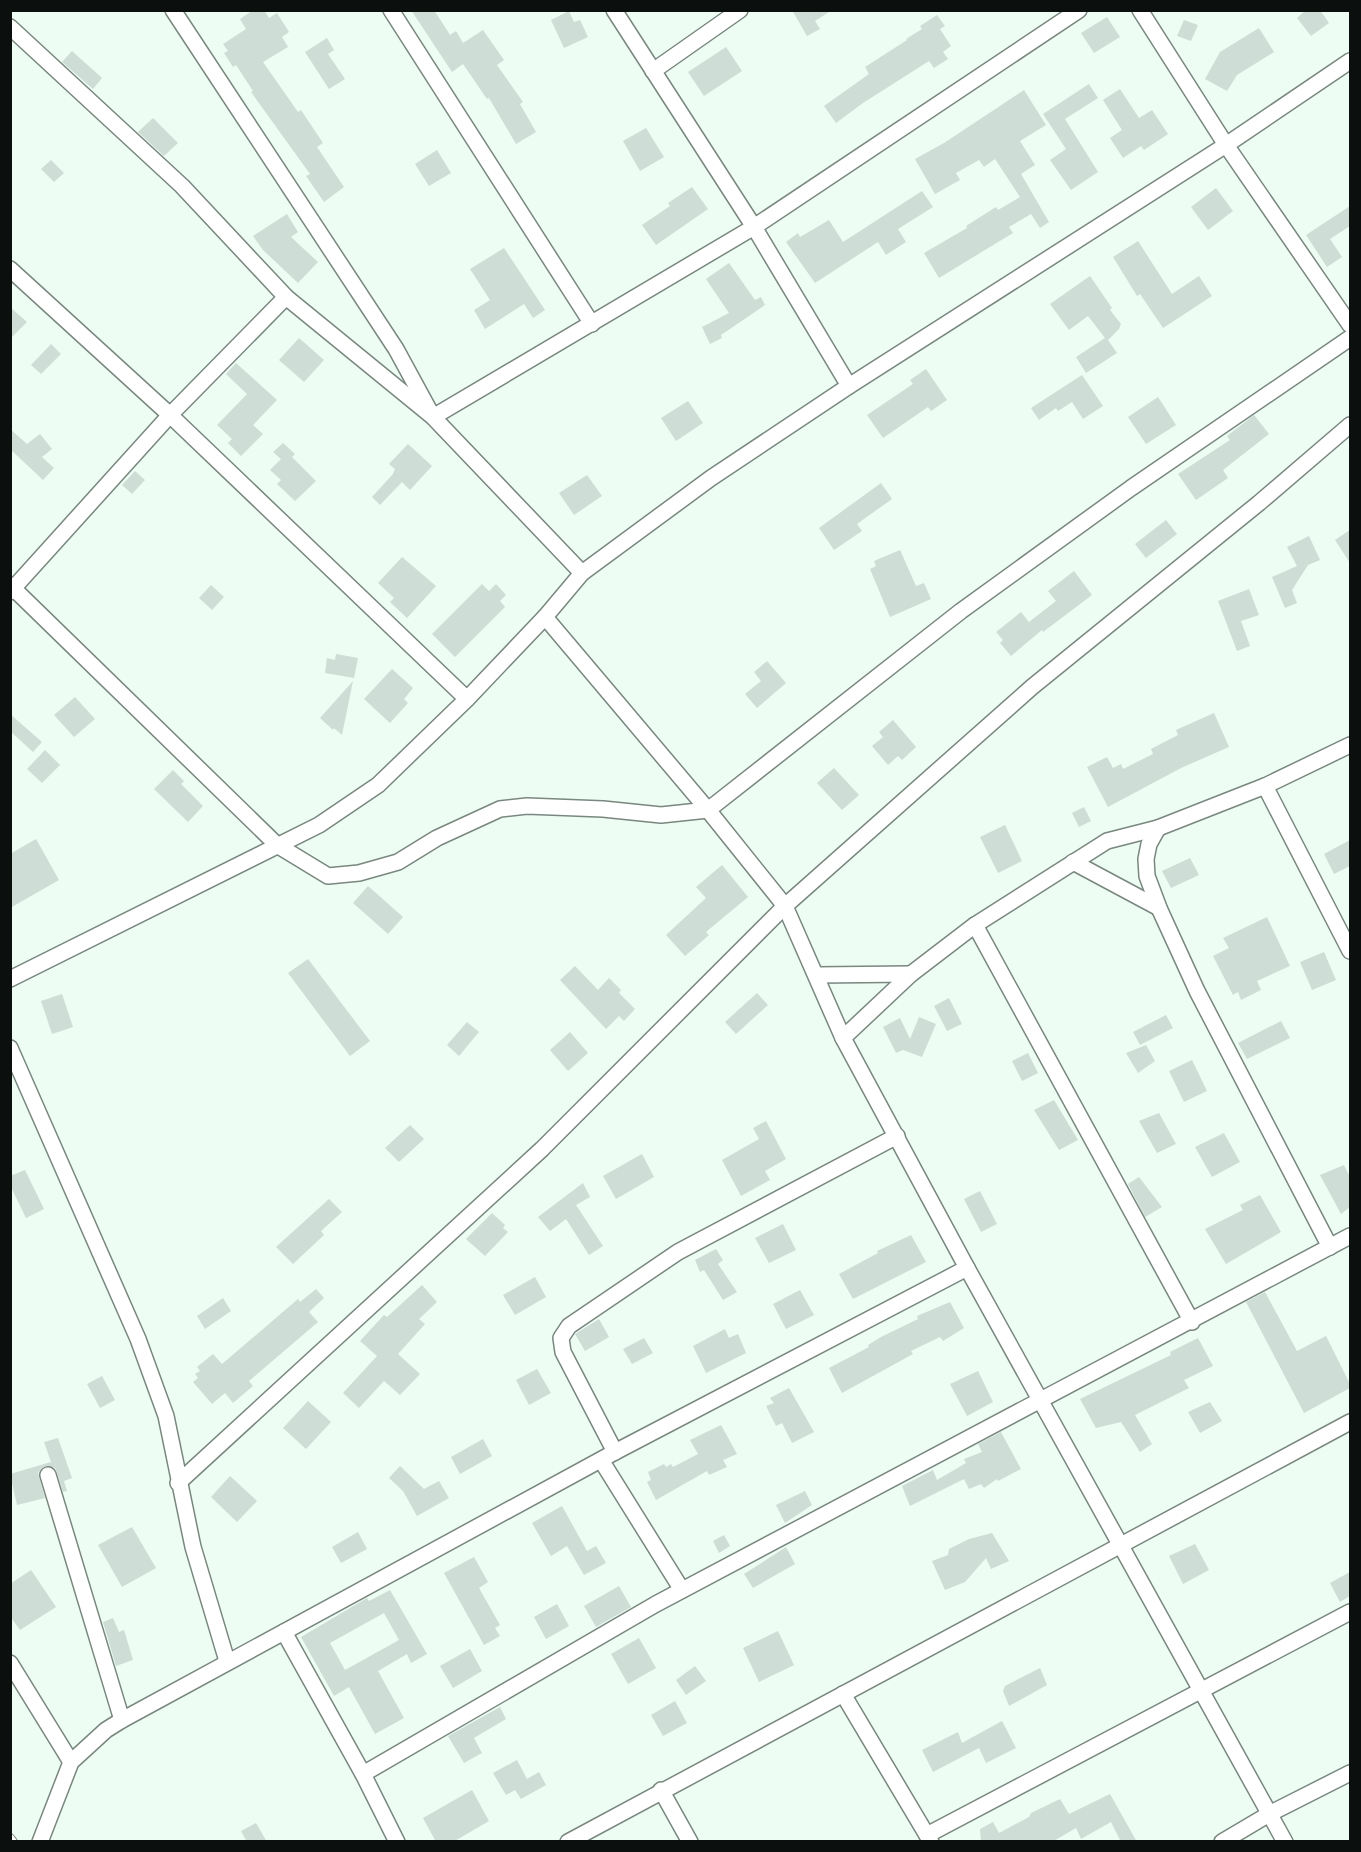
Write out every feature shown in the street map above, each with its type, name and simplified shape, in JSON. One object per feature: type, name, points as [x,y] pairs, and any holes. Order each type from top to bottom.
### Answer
[{"type":"street","points":[[173,10],[396,349],[433,417]]},
{"type":"street","points":[[391,10],[592,324]]},
{"type":"street","points":[[614,10],[753,227],[849,386]]},
{"type":"street","points":[[652,71],[740,10]]},
{"type":"street","points":[[433,417],[753,227],[1079,10]]},
{"type":"street","points":[[1140,10],[1226,145],[1350,325]]},
{"type":"street","points":[[10,27],[182,186],[286,297],[433,417],[582,573]]},
{"type":"street","points":[[10,979],[319,825],[378,785],[467,699],[546,617],[582,573],[711,478],[849,386],[1226,145],[1350,61]]},
{"type":"street","points":[[10,269],[170,416],[467,699]]},
{"type":"street","points":[[286,297],[170,416],[12,589],[277,845],[328,876],[359,873],[398,862],[437,838],[500,808],[527,806],[603,809],[661,815],[708,810],[961,611],[1131,489],[1350,338]]},
{"type":"street","points":[[178,1483],[542,1149],[785,906],[1032,687],[1259,503],[1350,425]]},
{"type":"street","points":[[546,617],[708,810],[785,906],[843,1038],[967,1269],[1285,1842]]},
{"type":"street","points":[[843,1038],[910,974],[975,925],[1107,841],[1158,828],[1265,786],[1350,745]]},
{"type":"street","points":[[1265,786],[1350,951]]},
{"type":"street","points":[[1158,828],[1149,844],[1146,860],[1147,876],[1159,908],[1197,991],[1330,1247]]},
{"type":"street","points":[[1073,862],[1159,908]]},
{"type":"street","points":[[975,925],[1192,1322]]},
{"type":"street","points":[[816,975],[910,974]]},
{"type":"street","points":[[10,1048],[138,1339],[166,1416],[193,1547],[227,1661]]},
{"type":"street","points":[[682,1590],[608,1456],[563,1352],[561,1338],[568,1326],[678,1252],[897,1136]]},
{"type":"street","points":[[363,1774],[682,1590],[1040,1399],[1192,1322],[1350,1236]]},
{"type":"street","points":[[46,1837],[72,1762],[105,1730],[227,1661],[285,1632],[608,1456],[967,1269]]},
{"type":"street","points":[[568,1842],[661,1790],[1350,1422]]},
{"type":"street","points":[[48,1475],[122,1720]]},
{"type":"street","points":[[843,1694],[929,1838],[1350,1612]]},
{"type":"street","points":[[285,1632],[363,1774],[397,1842]]},
{"type":"street","points":[[10,1663],[72,1762]]},
{"type":"street","points":[[1222,1842],[1270,1813],[1350,1773]]},
{"type":"street","points":[[661,1790],[690,1842]]},
{"type":"lane","points":[[10,1838],[13,1842]]},
{"type":"building","points":[[253,10],[264,10],[269,18],[277,13],[289,32],[282,37],[288,47],[263,62],[298,112],[301,110],[323,143],[317,147],[344,187],[324,202],[306,176],[310,174],[251,92],[253,91],[236,65],[233,67],[224,53],[228,51],[223,44],[246,29],[240,19]]},
{"type":"building","points":[[411,10],[434,10],[450,35],[456,31],[463,43],[483,30],[504,60],[497,65],[523,102],[520,104],[536,132],[516,144],[489,98],[487,99],[463,64],[452,72]]},
{"type":"building","points":[[792,10],[832,10],[815,21],[820,29],[807,36]]},
{"type":"building","points":[[1306,10],[1320,10],[1329,23],[1311,36],[1297,18]]},
{"type":"building","points":[[569,11],[574,22],[580,20],[588,37],[564,48],[551,20]]},
{"type":"building","points":[[937,15],[945,26],[940,29],[951,46],[943,52],[948,59],[934,68],[929,61],[836,123],[824,106],[869,74],[865,67],[907,40],[922,29],[920,26]]},
{"type":"building","points":[[1107,17],[1120,37],[1094,53],[1081,33]]},
{"type":"building","points":[[1184,20],[1198,25],[1191,41],[1177,36]]},
{"type":"building","points":[[1259,28],[1274,52],[1237,75],[1227,91],[1205,79],[1220,52]]},
{"type":"building","points":[[327,38],[334,50],[328,54],[345,79],[329,89],[305,52]]},
{"type":"building","points":[[726,47],[742,71],[704,96],[688,72]]},
{"type":"building","points":[[72,51],[102,78],[93,89],[62,62]]},
{"type":"building","points":[[1089,84],[1098,98],[1065,119],[1098,172],[1071,190],[1050,160],[1066,149],[1043,114]]},
{"type":"building","points":[[1120,89],[1139,118],[1152,110],[1168,134],[1144,150],[1141,146],[1123,158],[1110,138],[1122,130],[1103,100]]},
{"type":"building","points":[[1024,90],[1046,125],[1020,141],[1035,165],[1021,174],[1049,222],[1040,228],[1031,214],[1009,227],[1013,233],[939,278],[924,253],[967,228],[966,226],[996,207],[998,210],[1020,197],[995,159],[984,167],[979,160],[956,173],[960,180],[935,194],[915,159],[944,143]]},
{"type":"building","points":[[153,118],[178,143],[164,156],[138,132]]},
{"type":"building","points":[[646,128],[664,157],[640,171],[623,141]]},
{"type":"building","points":[[437,150],[451,173],[429,186],[415,164]]},
{"type":"building","points":[[51,160],[64,173],[54,182],[41,169]]},
{"type":"building","points":[[692,187],[708,209],[656,245],[642,225],[670,206],[668,203]]},
{"type":"building","points":[[1216,188],[1233,211],[1208,230],[1191,207]]},
{"type":"building","points":[[922,191],[933,207],[898,229],[906,242],[886,255],[878,242],[815,283],[786,242],[798,233],[800,237],[829,220],[843,242]]},
{"type":"building","points":[[1350,206],[1350,226],[1330,239],[1342,257],[1327,267],[1306,235]]},
{"type":"building","points":[[287,214],[298,232],[291,237],[318,262],[298,283],[263,250],[253,236]]},
{"type":"building","points":[[1138,241],[1172,294],[1199,276],[1212,296],[1163,328],[1140,294],[1137,296],[1113,257]]},
{"type":"building","points":[[504,248],[545,310],[533,318],[524,304],[485,329],[474,310],[490,300],[470,269]]},
{"type":"building","points":[[729,263],[755,300],[761,297],[765,305],[721,335],[722,338],[710,344],[702,327],[729,313],[706,279]]},
{"type":"building","points":[[1090,276],[1121,324],[1108,340],[1117,353],[1086,373],[1076,357],[1105,338],[1088,316],[1069,330],[1050,304]]},
{"type":"building","points":[[10,307],[27,322],[10,339]]},
{"type":"building","points":[[299,338],[324,360],[304,382],[279,360]]},
{"type":"building","points":[[51,344],[61,354],[41,374],[31,365]]},
{"type":"building","points":[[236,363],[277,400],[253,425],[263,434],[241,456],[228,443],[232,439],[217,425],[247,394],[226,374]]},
{"type":"building","points":[[926,369],[947,400],[931,411],[928,407],[883,438],[867,415],[913,384],[910,380]]},
{"type":"building","points":[[1082,375],[1103,406],[1083,419],[1072,402],[1058,411],[1056,408],[1039,420],[1031,408]]},
{"type":"building","points":[[1158,397],[1176,425],[1146,444],[1128,417]]},
{"type":"building","points":[[688,401],[703,423],[676,441],[661,418]]},
{"type":"building","points":[[1254,415],[1269,434],[1223,470],[1228,478],[1196,500],[1178,474],[1230,440],[1227,436]]},
{"type":"building","points":[[10,429],[27,444],[40,434],[52,449],[42,457],[54,468],[43,480],[10,449]]},
{"type":"building","points":[[283,443],[295,454],[292,457],[316,481],[295,501],[277,484],[281,480],[270,470],[281,459],[273,452]]},
{"type":"building","points":[[408,444],[432,466],[410,490],[402,482],[380,505],[372,497],[393,474],[395,469],[389,464]]},
{"type":"building","points":[[135,471],[145,480],[132,494],[122,485]]},
{"type":"building","points":[[587,475],[602,496],[574,515],[559,493]]},
{"type":"building","points":[[881,483],[892,499],[857,524],[862,531],[834,550],[819,528]]},
{"type":"building","points":[[1166,520],[1177,534],[1146,558],[1135,544]]},
{"type":"building","points":[[1350,530],[1350,563],[1335,540]]},
{"type":"building","points":[[1309,536],[1320,560],[1308,565],[1292,590],[1297,603],[1285,608],[1272,577],[1297,566],[1287,547]]},
{"type":"building","points":[[900,550],[916,586],[924,583],[931,599],[890,617],[870,569],[876,566],[874,561]]},
{"type":"building","points":[[402,557],[436,586],[407,618],[390,602],[394,598],[378,583]]},
{"type":"building","points":[[1074,571],[1092,595],[1043,632],[1042,630],[1011,656],[1000,643],[1003,640],[996,632],[1021,612],[1029,622],[1056,601],[1048,591]]},
{"type":"building","points":[[482,584],[489,591],[496,584],[506,595],[500,601],[505,607],[455,657],[432,634]]},
{"type":"building","points":[[211,585],[224,597],[212,610],[199,598]]},
{"type":"building","points":[[1249,589],[1259,615],[1241,621],[1250,646],[1237,651],[1218,601]]},
{"type":"building","points":[[336,654],[358,658],[354,678],[325,673],[327,658],[335,660]]},
{"type":"building","points":[[767,661],[786,683],[757,708],[745,694],[761,681],[754,672]]},
{"type":"building","points":[[392,669],[413,688],[404,699],[408,703],[390,723],[364,699]]},
{"type":"building","points":[[353,681],[342,735],[320,718]]},
{"type":"building","points":[[75,697],[95,719],[74,737],[54,715]]},
{"type":"building","points":[[1214,713],[1229,747],[1181,768],[1108,807],[1087,767],[1107,757],[1113,768],[1121,764],[1123,769],[1153,754],[1151,749],[1178,735],[1176,730]]},
{"type":"building","points":[[10,714],[42,742],[33,752],[10,731]]},
{"type":"building","points":[[893,720],[916,747],[902,760],[898,756],[888,765],[872,746],[883,737],[879,732]]},
{"type":"building","points":[[45,750],[60,765],[42,783],[27,769]]},
{"type":"building","points":[[834,768],[859,795],[842,810],[817,783]]},
{"type":"building","points":[[173,770],[184,781],[181,784],[203,806],[188,822],[154,789]]},
{"type":"building","points":[[1084,807],[1091,821],[1079,827],[1072,813]]},
{"type":"building","points":[[1005,825],[1022,861],[998,873],[980,837]]},
{"type":"building","points":[[36,839],[59,880],[10,908],[10,854]]},
{"type":"building","points":[[1350,840],[1350,866],[1334,874],[1324,854]]},
{"type":"building","points":[[1190,858],[1199,875],[1171,888],[1162,871]]},
{"type":"building","points":[[722,865],[748,897],[706,932],[709,935],[685,956],[666,935],[706,898],[696,887]]},
{"type":"building","points":[[368,886],[403,917],[388,934],[353,903]]},
{"type":"building","points":[[1267,917],[1290,966],[1257,981],[1261,990],[1241,1000],[1238,992],[1233,995],[1213,956],[1229,948],[1223,938]]},
{"type":"building","points":[[1324,952],[1336,980],[1312,990],[1300,962]]},
{"type":"building","points":[[308,959],[370,1041],[350,1056],[288,973]]},
{"type":"building","points":[[575,966],[598,990],[609,978],[621,990],[619,993],[635,1009],[624,1021],[619,1016],[606,1029],[560,980]]},
{"type":"building","points":[[757,993],[768,1005],[736,1034],[725,1022]]},
{"type":"building","points":[[62,994],[73,1027],[52,1034],[41,1001]]},
{"type":"building","points":[[949,998],[962,1024],[947,1031],[934,1006]]},
{"type":"building","points":[[1166,1015],[1173,1028],[1140,1045],[1133,1032]]},
{"type":"building","points":[[919,1017],[936,1024],[922,1057],[903,1050],[896,1053],[883,1027],[900,1018],[910,1039]]},
{"type":"building","points":[[1281,1021],[1290,1038],[1247,1059],[1238,1043]]},
{"type":"building","points":[[467,1022],[479,1032],[459,1056],[447,1045]]},
{"type":"building","points":[[570,1032],[588,1053],[568,1071],[550,1050]]},
{"type":"building","points":[[1146,1045],[1155,1061],[1138,1073],[1126,1053]]},
{"type":"building","points":[[1028,1053],[1038,1073],[1022,1081],[1012,1061]]},
{"type":"building","points":[[1192,1060],[1207,1091],[1184,1102],[1169,1071]]},
{"type":"building","points":[[1054,1100],[1078,1140],[1059,1150],[1034,1110]]},
{"type":"building","points":[[1159,1113],[1176,1144],[1157,1153],[1139,1121]]},
{"type":"building","points":[[766,1121],[786,1159],[765,1171],[770,1180],[741,1196],[722,1160],[759,1139],[753,1128]]},
{"type":"building","points":[[410,1125],[424,1139],[399,1162],[385,1148]]},
{"type":"building","points":[[1224,1133],[1240,1162],[1212,1177],[1195,1147]]},
{"type":"building","points":[[642,1154],[654,1177],[616,1199],[603,1176]]},
{"type":"building","points":[[1344,1165],[1350,1177],[1350,1207],[1341,1214],[1320,1175]]},
{"type":"building","points":[[25,1170],[44,1209],[26,1218],[10,1185],[10,1176]]},
{"type":"building","points":[[1139,1177],[1162,1207],[1145,1217],[1128,1184]]},
{"type":"building","points":[[583,1183],[590,1197],[576,1205],[603,1246],[589,1255],[566,1219],[550,1231],[538,1217]]},
{"type":"building","points":[[980,1191],[997,1224],[981,1232],[964,1199]]},
{"type":"building","points":[[1260,1195],[1281,1232],[1226,1264],[1205,1229],[1243,1210],[1240,1205]]},
{"type":"building","points":[[329,1199],[342,1212],[321,1231],[324,1235],[293,1264],[276,1247]]},
{"type":"building","points":[[492,1213],[505,1225],[503,1228],[508,1232],[485,1256],[466,1239]]},
{"type":"building","points":[[783,1224],[796,1250],[769,1263],[755,1238]]},
{"type":"building","points":[[911,1235],[926,1262],[853,1299],[839,1274],[878,1253],[877,1251]]},
{"type":"building","points":[[716,1249],[723,1260],[718,1264],[737,1292],[723,1300],[704,1270],[700,1272],[695,1260]]},
{"type":"building","points":[[535,1277],[546,1297],[515,1315],[503,1295]]},
{"type":"building","points":[[422,1285],[437,1302],[419,1319],[425,1324],[398,1354],[420,1374],[400,1395],[384,1381],[359,1408],[343,1393],[377,1356],[360,1341],[384,1315],[387,1317]]},
{"type":"building","points":[[316,1289],[324,1298],[309,1312],[318,1322],[249,1381],[253,1386],[233,1403],[225,1393],[212,1404],[193,1382],[198,1378],[195,1374],[200,1371],[197,1367],[213,1354],[222,1364],[298,1299],[300,1302]]},
{"type":"building","points":[[800,1290],[814,1315],[786,1329],[773,1304]]},
{"type":"building","points":[[1265,1292],[1297,1351],[1326,1336],[1350,1388],[1304,1413],[1246,1302]]},
{"type":"building","points":[[223,1298],[231,1311],[205,1329],[197,1316]]},
{"type":"building","points":[[950,1302],[964,1328],[943,1341],[940,1337],[911,1351],[913,1354],[842,1393],[829,1368],[869,1347],[868,1345],[881,1337],[918,1319],[917,1316]]},
{"type":"building","points":[[599,1319],[609,1337],[585,1351],[575,1334]]},
{"type":"building","points":[[725,1329],[729,1338],[738,1334],[746,1353],[706,1373],[693,1346]]},
{"type":"building","points":[[644,1338],[653,1353],[632,1364],[623,1349]]},
{"type":"building","points":[[1198,1338],[1213,1366],[1184,1380],[1189,1388],[1135,1415],[1152,1444],[1140,1452],[1121,1422],[1096,1428],[1080,1399],[1171,1355],[1170,1352]]},
{"type":"building","points":[[537,1369],[551,1393],[529,1405],[516,1380]]},
{"type":"building","points":[[978,1371],[993,1402],[967,1416],[950,1384]]},
{"type":"building","points":[[102,1376],[115,1400],[100,1408],[87,1384]]},
{"type":"building","points":[[789,1388],[814,1432],[792,1443],[782,1423],[776,1426],[766,1406],[774,1403],[770,1398]]},
{"type":"building","points":[[308,1401],[331,1422],[306,1449],[283,1428]]},
{"type":"building","points":[[1210,1402],[1222,1421],[1200,1433],[1188,1412]]},
{"type":"building","points":[[721,1425],[737,1454],[723,1460],[727,1467],[709,1475],[707,1471],[656,1500],[647,1482],[651,1480],[648,1472],[664,1464],[666,1467],[671,1464],[673,1467],[698,1454],[690,1440]]},
{"type":"building","points":[[1001,1432],[1021,1469],[998,1481],[997,1479],[984,1488],[981,1484],[969,1489],[964,1479],[910,1506],[902,1486],[933,1470],[937,1480],[966,1463],[964,1459],[982,1452],[978,1444]]},
{"type":"building","points":[[58,1438],[72,1478],[64,1481],[67,1491],[63,1492],[55,1468],[46,1466],[38,1473],[45,1498],[17,1505],[10,1474],[51,1462],[44,1442]]},
{"type":"building","points":[[483,1439],[492,1456],[460,1474],[451,1457]]},
{"type":"building","points":[[400,1466],[424,1489],[439,1481],[449,1498],[417,1516],[403,1491],[389,1478]]},
{"type":"building","points":[[230,1476],[257,1501],[237,1522],[211,1497]]},
{"type":"building","points":[[805,1491],[812,1505],[785,1523],[776,1505]]},
{"type":"building","points":[[562,1506],[587,1551],[596,1546],[606,1563],[584,1575],[567,1546],[551,1556],[532,1523]]},
{"type":"building","points":[[132,1527],[156,1568],[122,1587],[98,1545]]},
{"type":"building","points":[[358,1532],[367,1549],[341,1563],[332,1547]]},
{"type":"building","points":[[992,1533],[1009,1561],[991,1569],[986,1558],[965,1582],[945,1590],[932,1561],[948,1555],[949,1549],[969,1539]]},
{"type":"building","points":[[724,1535],[730,1546],[719,1553],[713,1541]]},
{"type":"building","points":[[1195,1544],[1209,1570],[1183,1584],[1169,1556]]},
{"type":"building","points":[[786,1547],[795,1564],[753,1588],[744,1574]]},
{"type":"building","points":[[474,1557],[488,1582],[479,1588],[500,1625],[495,1628],[500,1636],[484,1645],[444,1573]]},
{"type":"building","points":[[31,1570],[56,1607],[20,1630],[10,1616],[10,1584]]},
{"type":"building","points":[[1350,1572],[1350,1596],[1340,1602],[1330,1583]]},
{"type":"building","points":[[619,1586],[631,1607],[596,1627],[584,1606]]},
{"type":"building","points":[[390,1590],[427,1654],[411,1663],[407,1654],[378,1671],[404,1718],[375,1734],[349,1687],[334,1696],[301,1637],[367,1598],[369,1601]],"holes":[[[384,1613],[399,1640],[345,1670],[330,1643]]]},
{"type":"building","points":[[557,1604],[569,1626],[546,1639],[534,1617]]},
{"type":"building","points":[[113,1618],[119,1632],[124,1630],[133,1660],[116,1666],[103,1622]]},
{"type":"building","points":[[778,1631],[794,1665],[759,1682],[743,1648]]},
{"type":"building","points":[[639,1638],[656,1668],[628,1684],[611,1654]]},
{"type":"building","points":[[470,1649],[482,1671],[453,1688],[440,1666]]},
{"type":"building","points":[[695,1666],[706,1681],[686,1695],[676,1680]]},
{"type":"building","points":[[1040,1668],[1047,1685],[1009,1706],[1003,1691],[1005,1686]]},
{"type":"building","points":[[675,1701],[687,1723],[663,1736],[651,1715]]},
{"type":"building","points":[[500,1707],[506,1719],[474,1738],[482,1753],[464,1763],[448,1736]]},
{"type":"building","points":[[1002,1721],[1016,1748],[986,1763],[979,1748],[933,1772],[922,1750],[958,1732],[962,1743]]},
{"type":"building","points":[[517,1760],[527,1779],[539,1772],[546,1785],[521,1799],[515,1790],[506,1795],[493,1773]]},
{"type":"building","points":[[472,1790],[489,1821],[453,1842],[436,1842],[423,1818]]},
{"type":"building","points":[[1110,1794],[1137,1842],[1121,1842],[1111,1822],[1081,1839],[1076,1828],[1052,1842],[981,1842],[980,1829],[993,1822],[999,1833],[1029,1817],[1031,1813],[1060,1799],[1069,1814]]},
{"type":"building","points":[[256,1823],[267,1842],[247,1842],[241,1831]]}]
